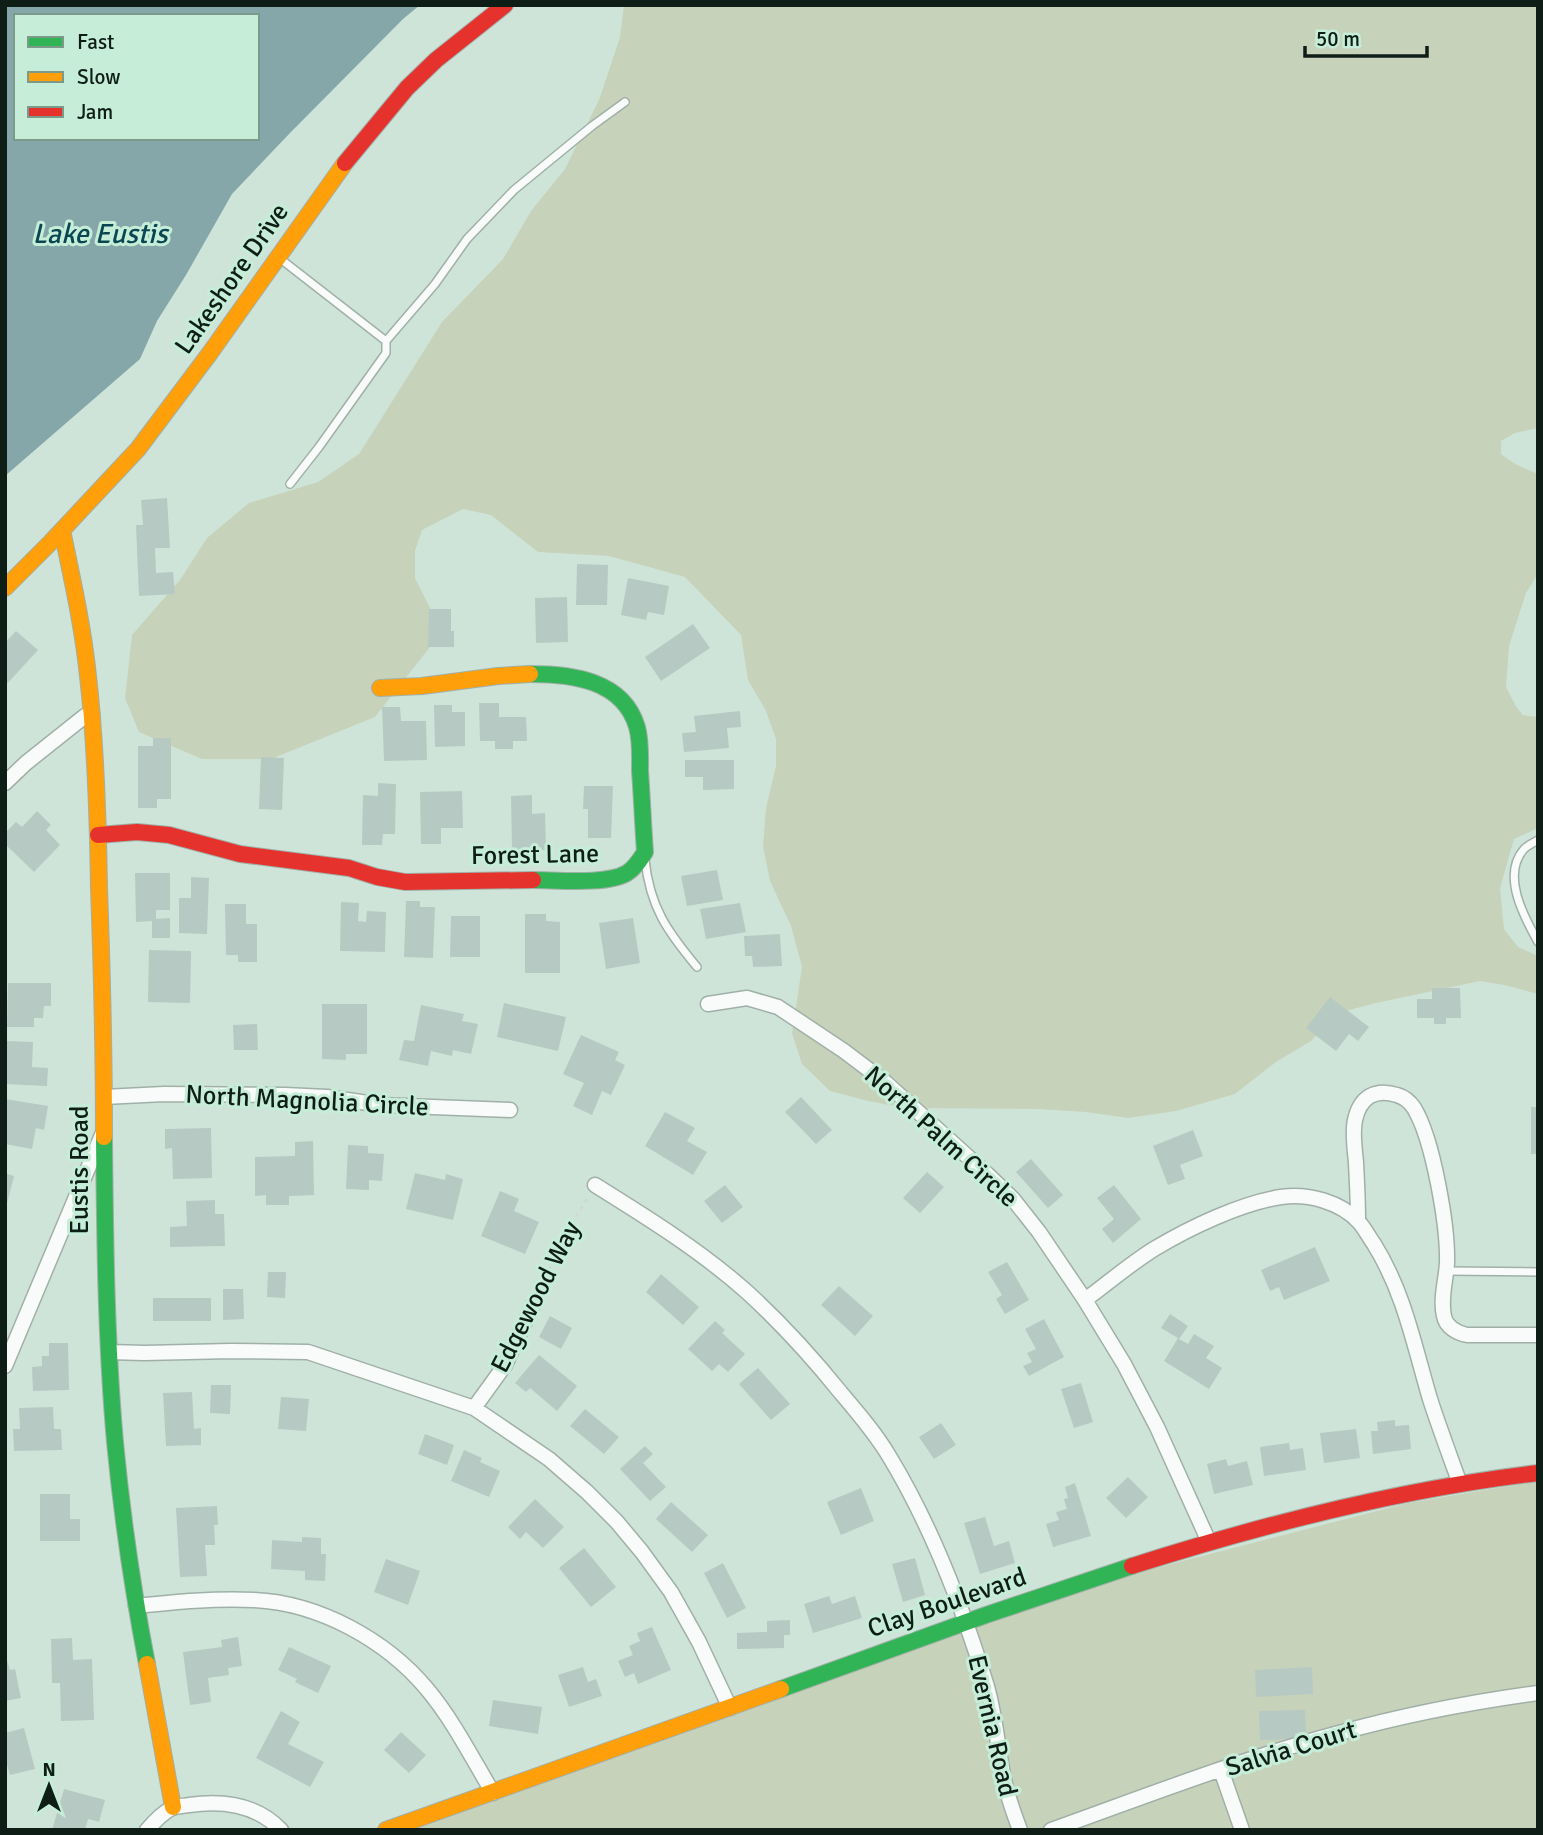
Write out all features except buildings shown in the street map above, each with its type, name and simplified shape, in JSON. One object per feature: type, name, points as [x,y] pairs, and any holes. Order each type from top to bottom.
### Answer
[{"type":"street","name":"Lakeshore Drive","points":[[5,588],[138,449],[210,353],[338,171],[407,88],[436,60],[505,5]]},
{"type":"street","name":"Eustis Road","points":[[62,530],[78,601],[92,713],[98,835],[105,1269],[115,1442],[136,1606],[173,1807]]},
{"type":"street","points":[[380,688],[426,686],[514,674],[557,675],[604,686],[618,695],[631,711],[639,730],[645,852]]},
{"type":"street","points":[[5,783],[26,763],[92,713]]},
{"type":"street","name":"Forest Lane","points":[[98,835],[137,832],[169,835],[240,854],[349,868],[405,882],[599,880],[629,873],[645,852]]},
{"type":"street","name":"North Palm Circle","points":[[708,1004],[747,998],[778,1007],[844,1051],[885,1083],[1013,1199],[1085,1300],[1124,1364],[1157,1427],[1209,1542]]},
{"type":"street","points":[[1358,1221],[1354,1122],[1360,1106],[1373,1093],[1398,1095],[1413,1107],[1430,1150],[1446,1240],[1443,1296],[1447,1324],[1458,1333],[1467,1335],[1538,1335]]},
{"type":"street","name":"North Magnolia Circle","points":[[104,1097],[164,1094],[285,1095],[327,1097],[381,1105],[510,1110]]},
{"type":"street","points":[[5,1366],[103,1132]]},
{"type":"street","points":[[595,1185],[694,1250],[776,1319],[816,1362],[865,1421],[905,1483],[930,1534],[966,1622]]},
{"type":"street","points":[[1085,1300],[1152,1250],[1190,1228],[1254,1204],[1282,1197],[1314,1198],[1338,1206],[1358,1221],[1392,1275],[1410,1323],[1431,1400],[1460,1484]]},
{"type":"street","name":"Edgewood Way","points":[[474,1408],[505,1365],[533,1305]]},
{"type":"street","points":[[109,1352],[308,1352],[474,1408],[548,1459],[587,1492],[634,1542],[671,1592],[699,1642],[730,1708]]},
{"type":"street","name":"Clay Boulevard","points":[[386,1830],[1114,1571],[1290,1520],[1460,1484],[1538,1473]]},
{"type":"street","points":[[136,1606],[195,1600],[256,1600],[308,1610],[356,1631],[384,1648],[429,1691],[494,1793]]},
{"type":"street","name":"Evernia Road","points":[[966,1622],[989,1692],[1005,1787],[1020,1830]]},
{"type":"street","name":"Salvia Court","points":[[1051,1830],[1221,1770],[1325,1737],[1455,1706],[1538,1693]]},
{"type":"street","points":[[1221,1770],[1242,1830]]},
{"type":"street","points":[[147,1830],[173,1807],[212,1802],[234,1805],[264,1816],[281,1830]]},
{"type":"lane","points":[[290,484],[386,353],[386,341],[435,284],[467,239],[514,190],[625,102]]},
{"type":"lane","points":[[277,257],[386,341]]},
{"type":"lane","points":[[1538,840],[1525,848],[1516,862],[1514,880],[1521,913],[1538,942]]},
{"type":"lane","points":[[645,852],[652,897],[675,941],[697,967]]},
{"type":"lane","points":[[1446,1271],[1538,1272]]},
{"type":"path","name":"Edgewood Way","points":[[533,1305],[564,1236],[595,1185]]},
{"type":"green space","points":[[624,5],[1538,5],[1538,428],[1515,433],[1501,441],[1501,454],[1515,464],[1538,474],[1538,574],[1526,593],[1509,646],[1506,687],[1523,715],[1538,717],[1538,828],[1514,839],[1500,888],[1504,929],[1518,947],[1538,956],[1538,994],[1480,981],[1338,1013],[1311,1041],[1276,1062],[1235,1094],[1176,1111],[1128,1118],[1038,1109],[906,1108],[830,1091],[802,1064],[792,1033],[802,967],[791,926],[770,881],[763,846],[766,808],[776,766],[776,739],[766,711],[748,680],[741,635],[685,577],[609,556],[538,552],[491,515],[463,509],[422,530],[415,551],[415,578],[433,614],[430,647],[375,717],[271,759],[202,759],[139,732],[125,698],[132,635],[180,580],[207,538],[249,503],[318,482],[359,454],[442,322],[503,259],[531,211],[565,169],[599,100],[620,37]]},
{"type":"green space","points":[[1538,1481],[1538,1830],[398,1830],[1066,1591],[1408,1503]]},
{"type":"water","name":"Lake Eustis","points":[[5,5],[420,5],[403,19],[232,194],[157,321],[140,359],[5,476]]},
{"type":"traffic: fast","points":[[530,674],[579,678],[594,683],[620,699],[630,711],[639,738],[645,852],[632,869],[618,877],[581,881],[533,880]]},
{"type":"traffic: fast","points":[[104,1137],[108,1328],[115,1442],[128,1553],[147,1664]]},
{"type":"traffic: fast","points":[[781,1689],[1132,1566]]},
{"type":"traffic: slow","points":[[5,588],[138,449],[345,163]]},
{"type":"traffic: slow","points":[[62,530],[83,639],[93,729],[103,1012],[104,1137]]},
{"type":"traffic: slow","points":[[380,688],[530,674]]},
{"type":"traffic: slow","points":[[147,1664],[173,1807]]},
{"type":"traffic: slow","points":[[386,1830],[781,1689]]},
{"type":"traffic: jam","points":[[345,163],[407,88],[436,60],[505,5]]},
{"type":"traffic: jam","points":[[98,835],[137,832],[169,835],[240,854],[349,868],[405,882],[533,880]]},
{"type":"traffic: jam","points":[[1132,1566],[1282,1522],[1384,1498],[1538,1473]]}]
